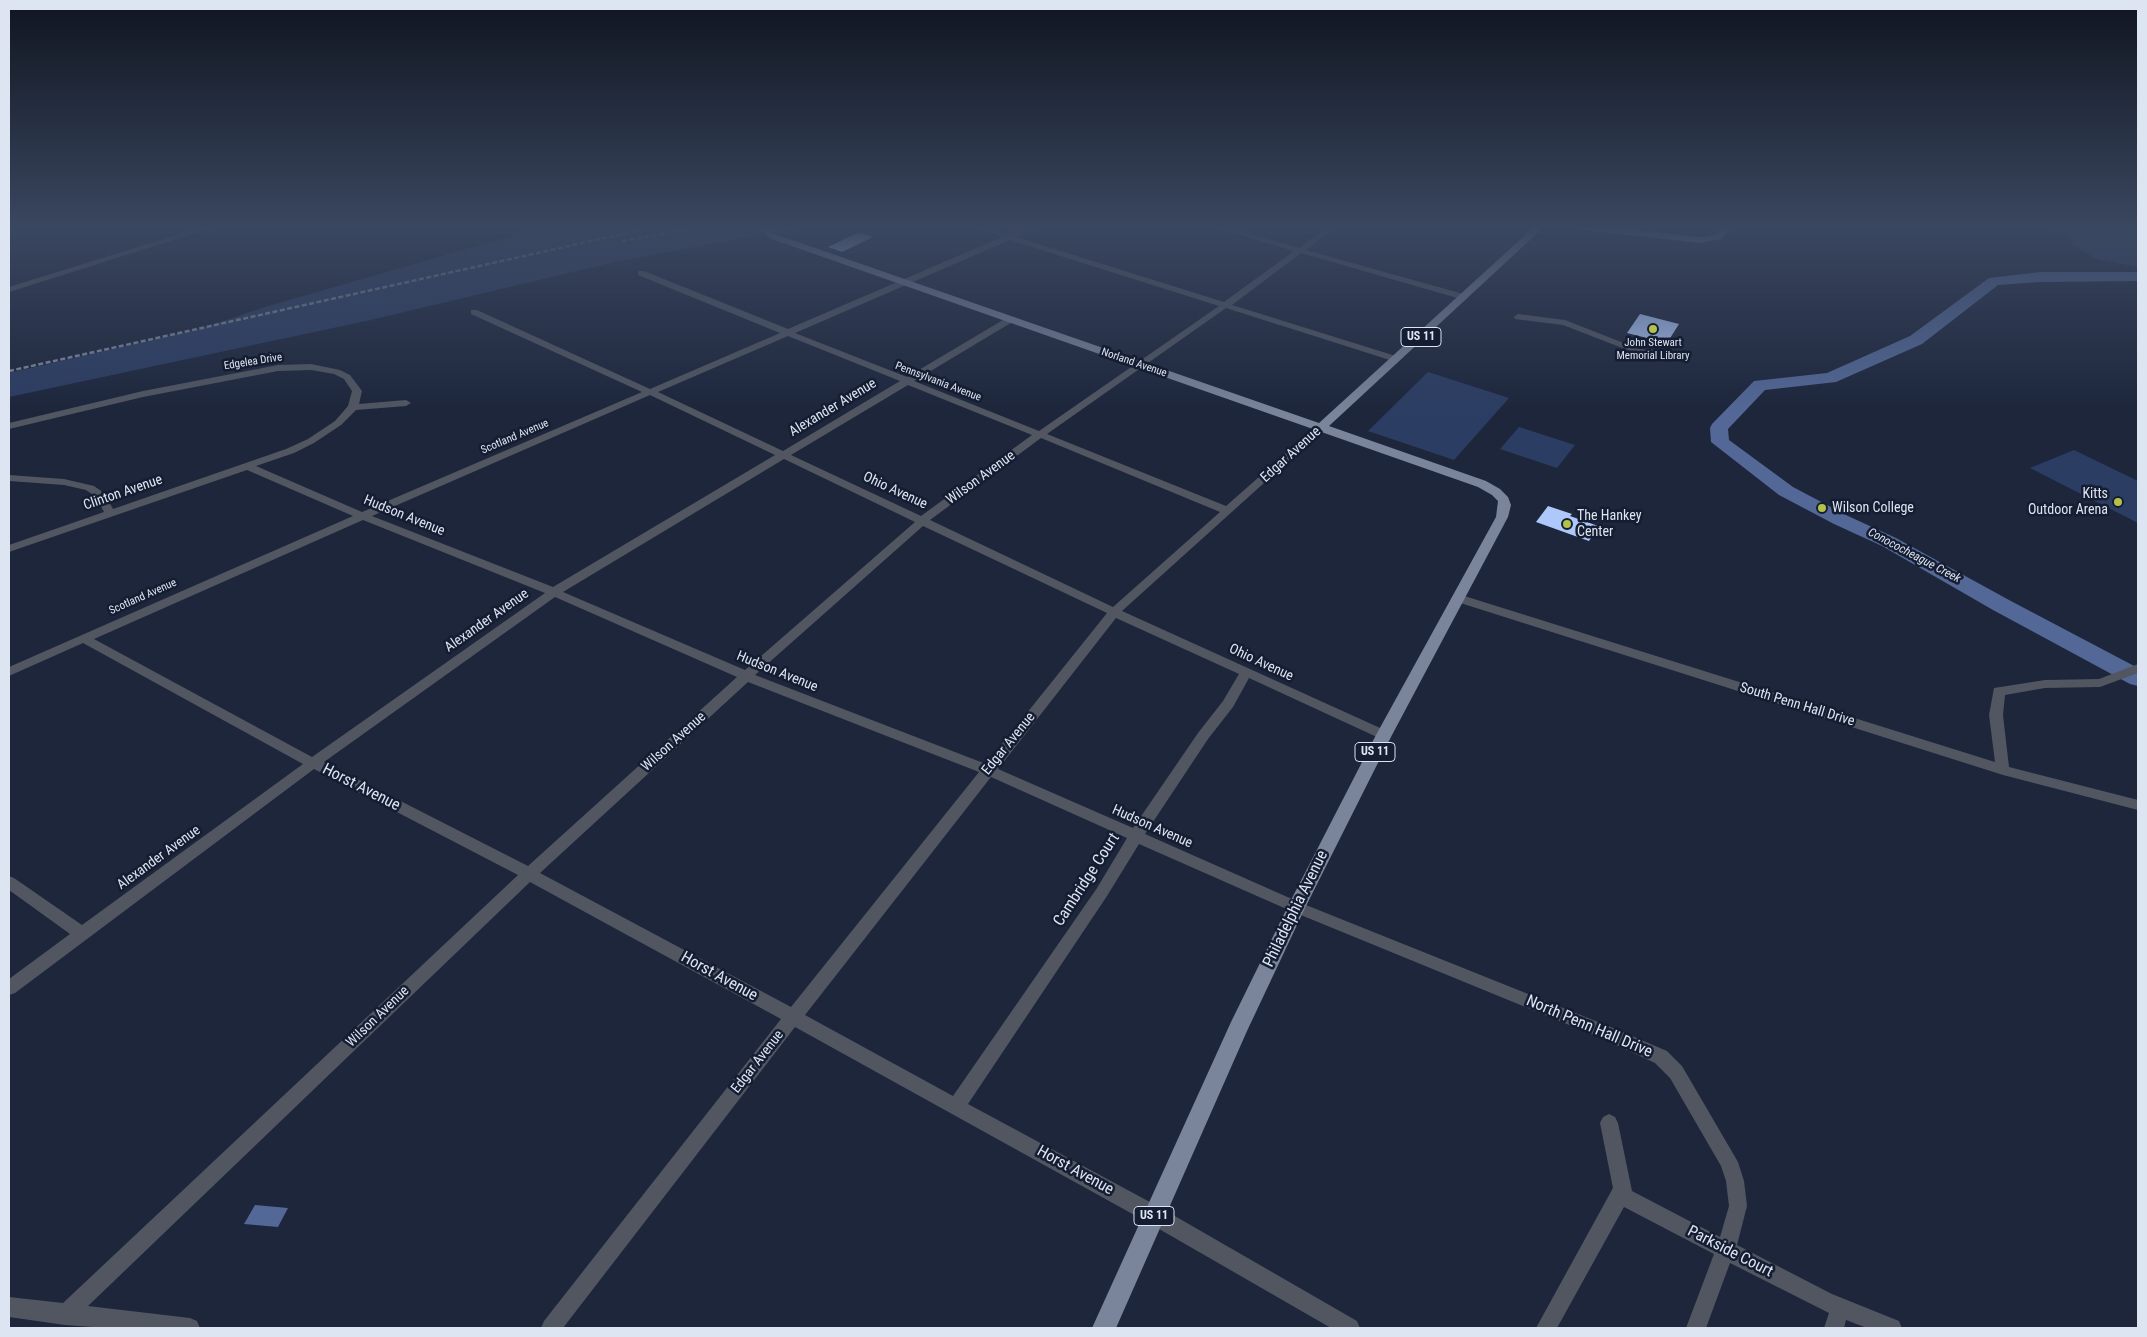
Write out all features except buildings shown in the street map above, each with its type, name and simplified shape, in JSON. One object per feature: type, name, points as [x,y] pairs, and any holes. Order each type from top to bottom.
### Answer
[{"type":"main road","name":"Norland Avenue","points":[[924,289],[1482,484],[1496,492],[1504,500]]},
{"type":"main road","name":"Edgar Avenue","points":[[1320,428],[1473,289]]},
{"type":"main road","name":"Philadelphia Avenue","points":[[1104,1328],[1234,1036],[1296,907],[1384,735],[1502,517],[1506,505],[1504,500]]},
{"type":"street","name":"Pennsylvania Avenue","points":[[681,289],[1228,511]]},
{"type":"street","name":"Scotland Avenue","points":[[9,672],[363,516],[890,289]]},
{"type":"street","points":[[1179,289],[1396,359]]},
{"type":"street","name":"Wilson Avenue","points":[[65,1315],[529,874],[746,676],[923,520],[1039,435],[1247,289]]},
{"type":"street","points":[[1434,289],[1464,298]]},
{"type":"street","name":"Ohio Avenue","points":[[474,312],[650,392],[1114,612],[1384,735]]},
{"type":"street","points":[[1518,317],[1565,323],[1614,344],[1638,351],[1666,356],[1687,356]]},
{"type":"street","name":"Alexander Avenue","points":[[9,988],[314,763],[554,592],[1011,319]]},
{"type":"street","name":"Edgelea Drive","points":[[9,426],[258,370],[296,367],[325,369],[347,378],[357,392],[353,407]]},
{"type":"street","points":[[247,466],[290,451],[311,440],[338,423],[353,407],[406,403]]},
{"type":"street","name":"Edgar Avenue","points":[[551,1328],[793,1017],[1114,612],[1320,428]]},
{"type":"street","name":"Hudson Avenue","points":[[247,466],[363,516],[554,592],[746,676],[988,770],[1296,907]]},
{"type":"street","name":"Clinton Avenue","points":[[9,549],[247,466]]},
{"type":"street","points":[[9,478],[64,482],[90,488],[100,495],[110,513]]},
{"type":"street","name":"South Penn Hall Drive","points":[[1458,598],[2003,770],[2138,805]]},
{"type":"street","name":"Horst Avenue","points":[[83,638],[314,763],[529,874],[793,1017],[1154,1215],[1350,1328]]},
{"type":"street","points":[[2003,770],[1996,715],[1998,691],[2045,684],[2106,682],[2134,669]]},
{"type":"street","name":"Cambridge Court","points":[[956,1107],[1102,892],[1136,836],[1203,736],[1228,704],[1246,672]]},
{"type":"street","points":[[9,882],[82,934]]},
{"type":"street","name":"North Penn Hall Drive","points":[[1296,907],[1607,1033],[1661,1057],[1676,1072],[1729,1162],[1735,1181],[1738,1206],[1726,1249],[1696,1328]]},
{"type":"street","points":[[1546,1328],[1623,1190],[1609,1123]]},
{"type":"street","name":"Parkside Court","points":[[1620,1195],[1840,1308],[1892,1328]]},
{"type":"street","points":[[9,1307],[190,1328]]},
{"type":"street","points":[[1834,1328],[1840,1308]]},
{"type":"shaded area","points":[[326,289],[499,289],[366,321],[9,397],[9,373],[203,328]]},
{"type":"shaded area","points":[[1428,372],[1509,398],[1454,460],[1368,431]]},
{"type":"shaded area","points":[[1519,427],[1575,445],[1557,468],[1500,449]]},
{"type":"shaded area","name":"Kitts Outdoor Arena","points":[[2074,450],[2138,481],[2138,523],[2030,468]]},
{"type":"shaded area","points":[[255,1205],[288,1208],[278,1227],[244,1224]]},
{"type":"waterway","name":"Conococheague Creek","points":[[1983,289],[1916,340],[1830,378],[1760,385],[1719,428],[1720,442],[1786,491],[1841,520],[1889,542],[2001,605],[2138,678]]},
{"type":"railway","points":[[9,371],[375,289]]},
{"type":"place","name":"John Stewart Memorial Library","points":[[1653,329]]},
{"type":"place","name":"Kitts Outdoor Arena","points":[[2118,502]]},
{"type":"place","name":"Wilson College","points":[[1822,508]]},
{"type":"place","name":"The Hankey Center","points":[[1567,524]]}]
